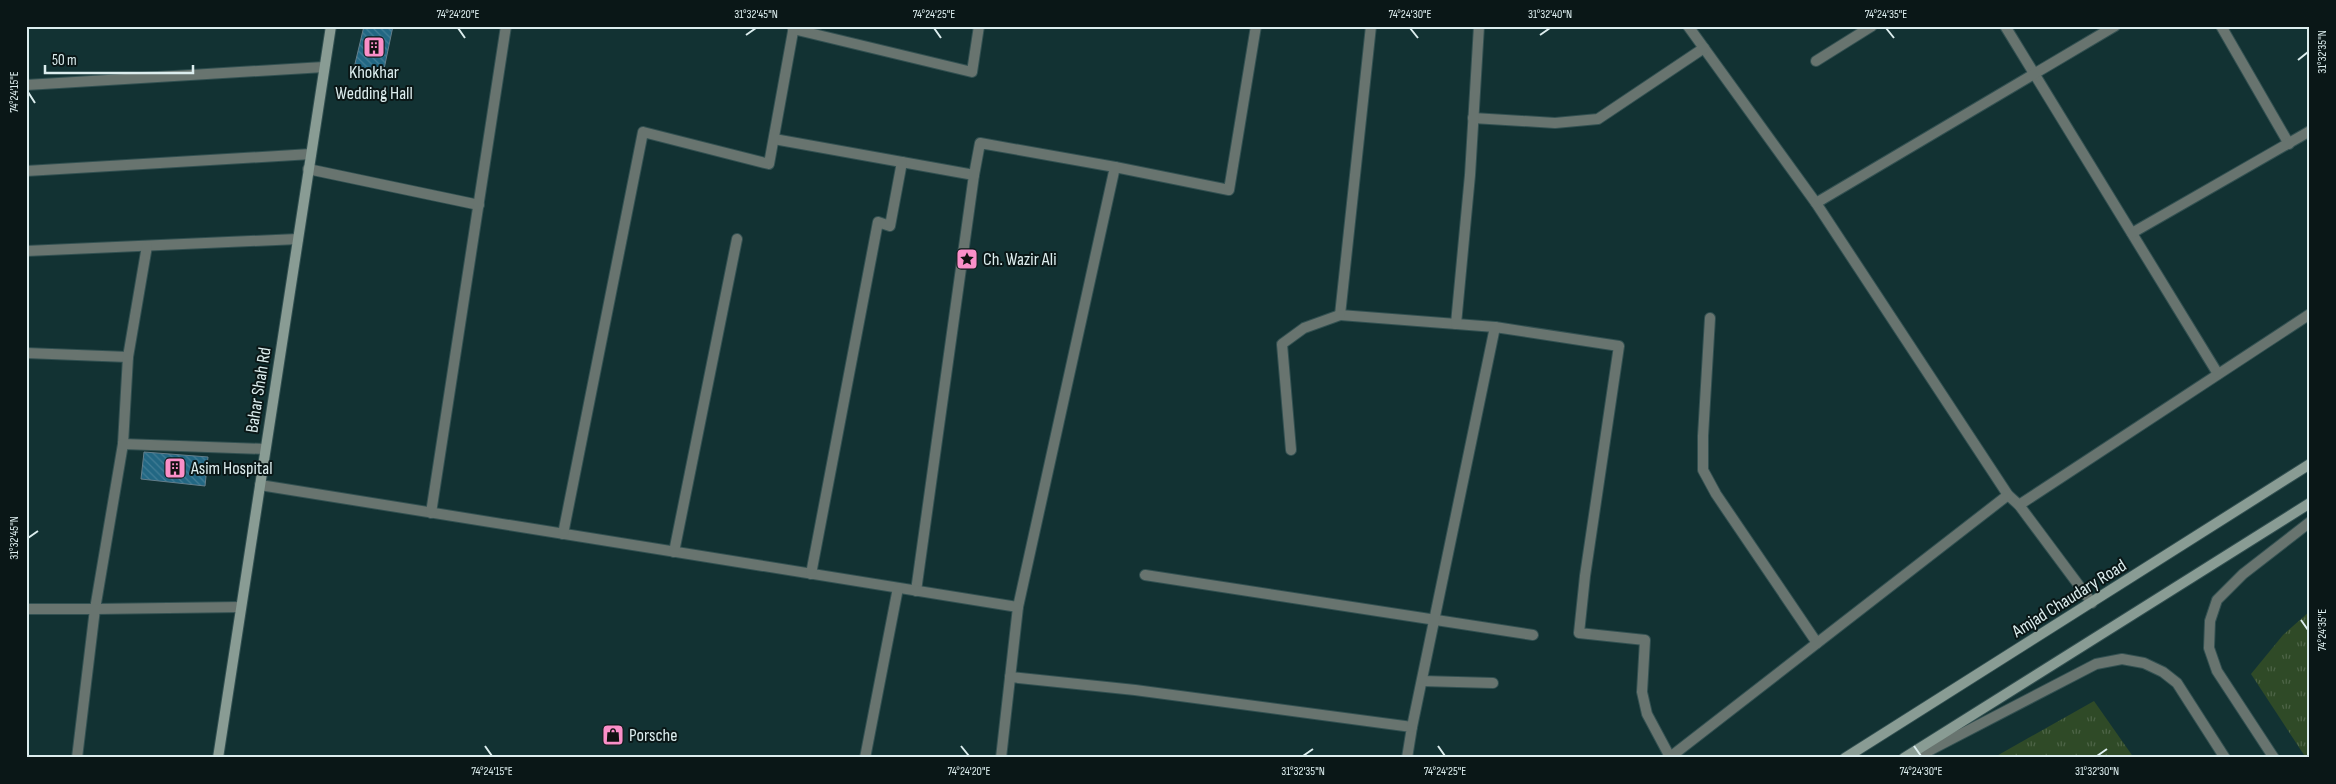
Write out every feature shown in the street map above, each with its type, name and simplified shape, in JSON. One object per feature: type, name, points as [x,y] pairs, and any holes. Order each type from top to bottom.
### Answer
[{"type":"main road","name":"Bahar Shah Rd","points":[[218,758],[330,26]]},
{"type":"main road","name":"Amjad Chaudary Road","points":[[1845,758],[2310,464]]},
{"type":"main road","points":[[1904,758],[2310,503]]},
{"type":"street","points":[[431,512],[506,26]]},
{"type":"street","points":[[563,534],[643,132],[769,164],[794,28],[972,72],[979,26]]},
{"type":"street","points":[[916,591],[980,143],[1230,190],[1256,26]]},
{"type":"street","points":[[1340,315],[1371,26]]},
{"type":"street","points":[[1456,324],[1479,26]]},
{"type":"street","points":[[1688,26],[1816,203],[2008,496],[2019,505],[2092,603]]},
{"type":"street","points":[[1816,61],[1872,26]]},
{"type":"street","points":[[2005,26],[2218,374]]},
{"type":"street","points":[[1816,203],[2115,26]]},
{"type":"street","points":[[2221,26],[2288,144]]},
{"type":"street","points":[[1473,118],[1555,122],[1598,119],[1704,48]]},
{"type":"street","points":[[26,85],[324,67]]},
{"type":"street","points":[[2132,234],[2310,131]]},
{"type":"street","points":[[774,139],[974,175]]},
{"type":"street","points":[[26,171],[311,154]]},
{"type":"street","points":[[811,574],[878,222],[890,226],[902,162]]},
{"type":"street","points":[[1001,758],[1018,607],[1115,167]]},
{"type":"street","points":[[308,170],[479,205]]},
{"type":"street","points":[[26,251],[298,239]]},
{"type":"street","points":[[674,552],[737,239]]},
{"type":"street","points":[[77,758],[95,609],[123,444],[128,357],[147,246]]},
{"type":"street","points":[[2019,505],[2310,314]]},
{"type":"street","points":[[1291,450],[1282,344],[1304,328],[1340,315],[1495,327],[1619,346],[1585,576],[1579,634],[1645,640],[1642,692],[1647,714],[1669,757],[2008,496]]},
{"type":"street","points":[[1710,318],[1703,436],[1703,470],[1716,494],[1817,643]]},
{"type":"street","points":[[1407,758],[1495,327]]},
{"type":"street","points":[[26,353],[128,357]]},
{"type":"street","points":[[123,444],[265,449]]},
{"type":"street","points":[[260,485],[1018,607]]},
{"type":"street","points":[[2274,758],[2217,671],[2209,648],[2210,621],[2217,600],[2244,574],[2310,522]]},
{"type":"street","points":[[1145,575],[1533,634]]},
{"type":"street","points":[[865,758],[898,588]]},
{"type":"street","points":[[26,608],[241,607]]},
{"type":"street","points":[[1915,758],[2096,664],[2122,659],[2144,663],[2164,672],[2177,682],[2225,758]]},
{"type":"street","points":[[1010,677],[1136,690],[1412,727]]},
{"type":"street","points":[[1422,681],[1493,683]]},
{"type":"green space","points":[[2310,611],[2310,758],[2306,758],[2251,674],[2283,635]]},
{"type":"green space","points":[[2094,701],[2134,758],[1993,758]]},
{"type":"building","name":"Khokhar Wedding Hall","points":[[364,26],[393,26],[383,74],[354,68]]},
{"type":"building","name":"Asim Hospital","points":[[144,452],[208,457],[205,486],[141,479]]},
{"type":"place","name":"Khokhar Wedding Hall","points":[[374,47]]},
{"type":"place","name":"Ch. Wazir Ali","points":[[967,259]]},
{"type":"place","name":"Asim Hospital","points":[[175,468]]},
{"type":"place","name":"Porsche","points":[[613,735]]}]
